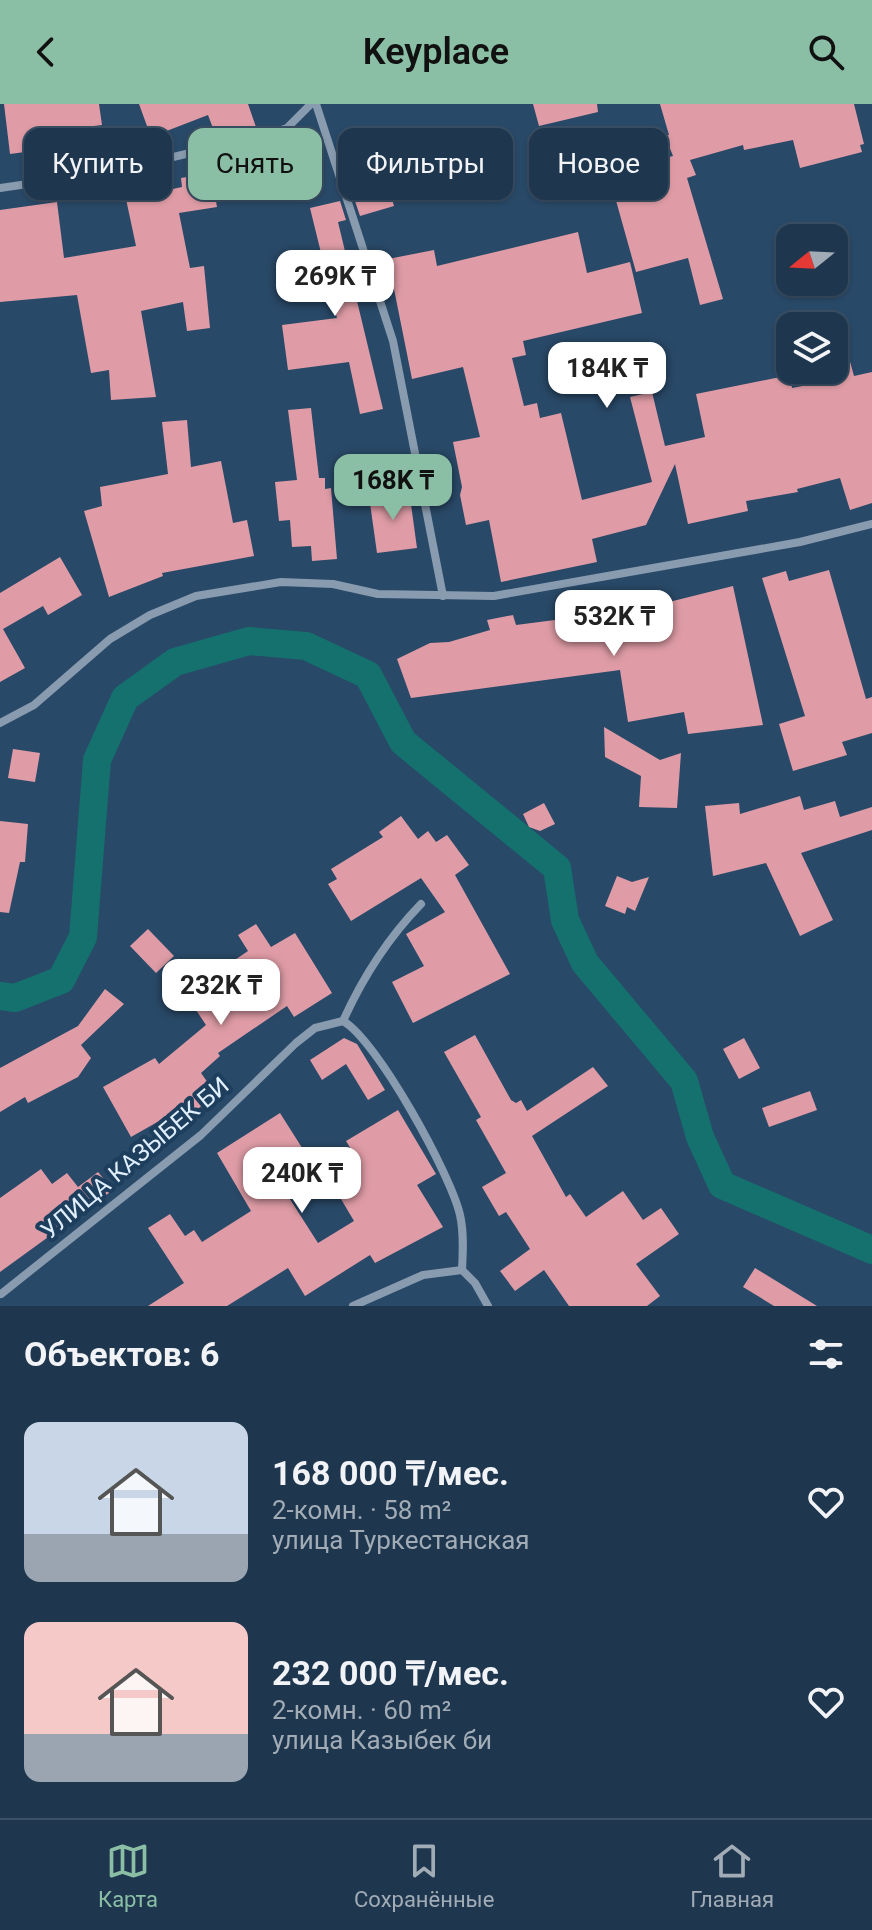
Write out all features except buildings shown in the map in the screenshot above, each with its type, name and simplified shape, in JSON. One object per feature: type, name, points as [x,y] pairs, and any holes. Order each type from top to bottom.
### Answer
[{"type":"street","points":[[0,188],[110,172],[266,135],[287,128],[314,104],[393,341],[443,596]]},
{"type":"street","points":[[0,723],[34,705],[110,639],[150,615],[196,596],[281,582],[333,584],[378,594],[494,596],[800,542],[872,524]]},
{"type":"street","points":[[421,904],[398,928],[356,992],[343,1021],[369,1043],[431,1150],[460,1214],[462,1270],[475,1283],[488,1306]]},
{"type":"street","name":"УЛИЦА КАЗЫБЕК БИ","points":[[3,1306],[1,1294],[201,1135],[296,1043],[315,1028],[343,1021]]},
{"type":"street","points":[[353,1306],[423,1275],[462,1270]]},
{"type":"waterway","points":[[0,996],[15,998],[61,980],[83,937],[97,760],[125,698],[175,662],[249,641],[306,646],[368,675],[403,742],[557,868],[565,920],[585,963],[684,1081],[700,1137],[722,1185],[872,1250]]}]
